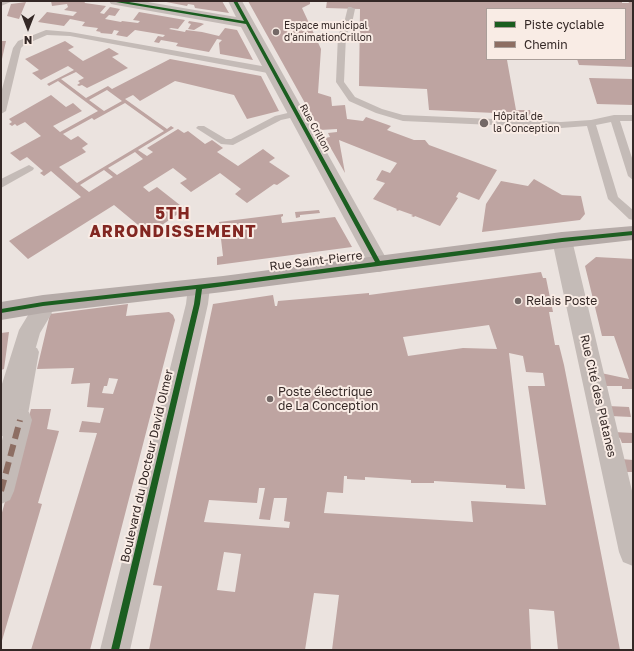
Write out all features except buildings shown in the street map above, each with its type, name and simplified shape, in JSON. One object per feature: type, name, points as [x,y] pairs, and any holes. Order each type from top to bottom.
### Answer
[{"type":"street","points":[[116,1],[247,23]]},
{"type":"street","name":"Rue Crillon","points":[[235,1],[379,264]]},
{"type":"street","name":"Rue Saint-Pierre","points":[[1,311],[42,309],[198,287],[562,240],[633,233]]},
{"type":"street","name":"Rue Cité des Platanes","points":[[562,240],[633,552]]},
{"type":"street","name":"Boulevard du Docteur David Olmer","points":[[115,650],[196,304],[198,287]]},
{"type":"street","points":[[1,491],[10,423],[30,330],[42,309]]},
{"type":"lane","points":[[1,4],[9,1]]},
{"type":"lane","points":[[351,8],[348,23],[342,35],[340,82],[352,99],[379,111],[403,118],[561,125],[590,123],[614,118],[633,118]]},
{"type":"lane","points":[[1,111],[17,48],[21,43],[46,32],[70,34],[273,71]]},
{"type":"lane","points":[[201,128],[224,142],[233,142],[278,118],[296,114]]},
{"type":"lane","points":[[614,118],[633,176]]},
{"type":"lane","points":[[590,123],[613,199],[633,216]]},
{"type":"lane","points":[[1,184],[29,168]]},
{"type":"marked path","points":[[1,491],[20,420]]},
{"type":"cycle path","points":[[116,1],[247,23]]},
{"type":"cycle path","points":[[235,1],[379,264]]},
{"type":"cycle path","points":[[1,311],[43,304],[223,284],[562,240],[633,233]]},
{"type":"cycle path","points":[[115,650],[197,304],[199,287]]},
{"type":"place","name":"Espace municipal d'animationCrillon","points":[[276,32]]},
{"type":"place","name":"Hôpital de la Conception","points":[[484,123]]},
{"type":"place","name":"Relais Poste","points":[[518,301]]},
{"type":"place","name":"Poste électrique de La Conception","points":[[270,399]]},
{"type":"district","name":"5TH ARRONDISSEMENT","points":[[173,223]]}]
